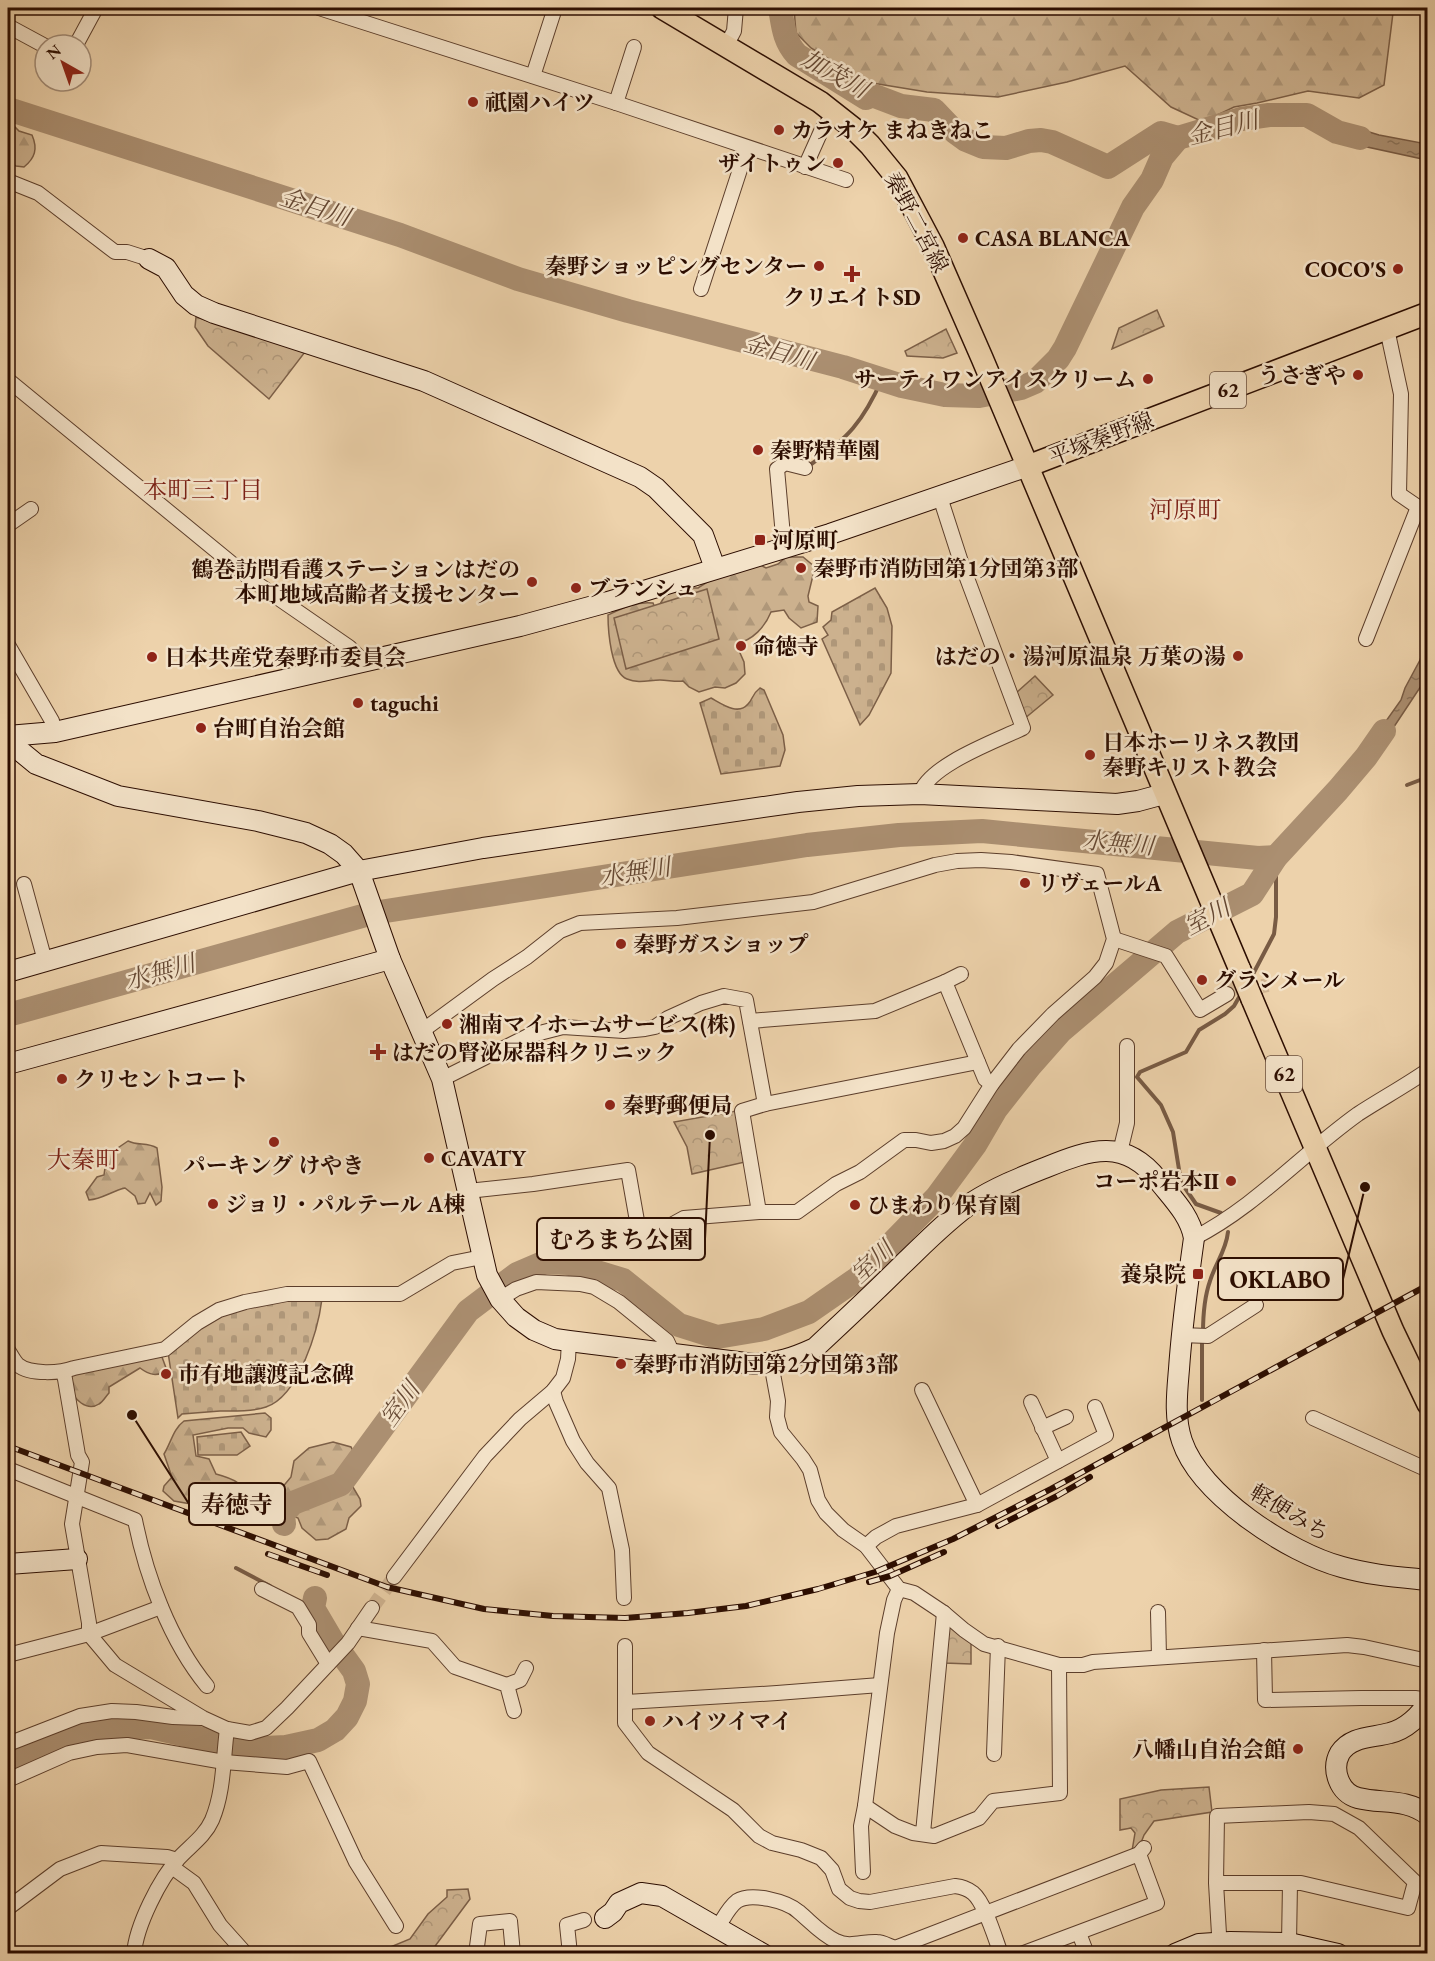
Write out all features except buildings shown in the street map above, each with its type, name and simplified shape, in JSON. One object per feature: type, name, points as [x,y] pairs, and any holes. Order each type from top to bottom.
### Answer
[{"type":"main road","name":"秦野二宮線","points":[[662,8],[820,102],[870,145],[897,178],[933,246],[1028,466]]},
{"type":"main road","name":"平塚秦野線","points":[[1316,1148],[1164,794],[1028,466],[1428,313]]},
{"type":"main road","name":"62","points":[[1316,1148],[1393,1330],[1428,1404]]},
{"type":"street","points":[[82,33],[96,8]]},
{"type":"street","points":[[319,8],[616,103],[846,180]]},
{"type":"street","points":[[533,76],[555,8]]},
{"type":"street","points":[[726,46],[734,31],[736,8]]},
{"type":"street","points":[[8,26],[33,40]]},
{"type":"street","points":[[616,103],[634,47]]},
{"type":"street","points":[[805,167],[822,129],[835,114]]},
{"type":"street","points":[[701,289],[747,148]]},
{"type":"street","points":[[8,181],[38,193],[115,252],[127,252],[149,259],[166,268],[184,295],[196,305],[214,313],[424,381],[640,477],[656,488],[703,535],[716,568]]},
{"type":"street","points":[[1366,639],[1418,507],[1399,494],[1401,394],[1387,329]]},
{"type":"street","points":[[8,380],[252,580],[349,647],[364,662]]},
{"type":"street","points":[[784,548],[777,470],[785,464],[805,468]]},
{"type":"street","points":[[8,736],[55,732],[520,626],[608,602],[784,548],[1028,466]]},
{"type":"street","points":[[920,794],[922,787],[942,767],[1023,728],[961,562],[940,497]]},
{"type":"street","points":[[8,525],[31,509]]},
{"type":"street","points":[[8,645],[52,721],[55,732]]},
{"type":"street","points":[[8,741],[36,764],[118,796],[258,821],[306,833],[336,848],[360,873],[389,956],[442,1079],[484,1266],[500,1298],[516,1317],[534,1330],[555,1339],[754,1364],[793,1358],[814,1348],[943,1225],[974,1202],[1004,1185],[1078,1154],[1099,1150],[1120,1152],[1132,1157],[1151,1171],[1187,1217],[1192,1226],[1194,1238],[1221,1224],[1358,1114],[1428,1070]]},
{"type":"street","points":[[8,972],[360,873],[494,846],[798,802],[858,796],[920,794],[1117,804],[1164,794]]},
{"type":"street","points":[[422,1031],[560,931],[580,923],[676,918],[813,902],[935,865],[957,861],[1011,862],[1097,874],[1114,939],[1106,963],[1095,977],[1053,1014],[1019,1049],[992,1083],[964,1128],[955,1136],[931,1143],[904,1140],[860,1172],[836,1184],[797,1212],[759,1212],[684,1218],[640,1238],[628,1170],[468,1191]]},
{"type":"street","points":[[24,884],[45,961]]},
{"type":"street","points":[[1114,939],[1166,956],[1200,1010],[1227,993]]},
{"type":"street","points":[[8,1064],[389,956]]},
{"type":"street","points":[[750,1021],[875,1011],[961,974]]},
{"type":"street","points":[[945,982],[985,1079],[992,1083]]},
{"type":"street","points":[[442,1079],[528,1036],[563,1027],[624,1031],[655,1027],[668,1018],[701,1003],[724,996],[746,1000],[765,1104]]},
{"type":"street","points":[[1120,1152],[1127,1123],[1127,1046]]},
{"type":"street","points":[[759,1212],[742,1111],[765,1104],[978,1062]]},
{"type":"street","name":"軽便みち","points":[[1194,1238],[1195,1335],[1176,1411],[1181,1441],[1191,1460],[1232,1506],[1266,1531],[1314,1556],[1341,1567],[1375,1574],[1428,1580]]},
{"type":"street","points":[[8,1350],[21,1367],[29,1370],[63,1372],[165,1349],[197,1323],[219,1310],[245,1302],[286,1294],[400,1294],[452,1263],[484,1266]]},
{"type":"street","points":[[500,1298],[536,1282],[594,1287],[619,1302],[667,1341],[673,1354]]},
{"type":"street","points":[[1195,1335],[1256,1305]]},
{"type":"street","points":[[394,1577],[485,1456],[520,1419],[553,1391],[563,1378],[569,1341]]},
{"type":"street","points":[[771,1363],[778,1401],[777,1417],[781,1432],[810,1470],[818,1500],[826,1513],[843,1530],[866,1546],[900,1589],[914,1593],[944,1612],[984,1644],[998,1646],[1059,1665],[1347,1645],[1428,1660]]},
{"type":"street","points":[[63,1372],[78,1455],[82,1462],[72,1524],[89,1634],[115,1665],[203,1718],[227,1729],[250,1733],[266,1728],[287,1708],[348,1643],[372,1608]]},
{"type":"street","points":[[922,1390],[977,1504]]},
{"type":"street","points":[[553,1391],[573,1441],[587,1463],[609,1488],[622,1550],[624,1598]]},
{"type":"street","points":[[1031,1402],[1058,1461]]},
{"type":"street","points":[[866,1546],[876,1537],[896,1526],[977,1504],[1106,1436],[1095,1407]]},
{"type":"street","points":[[1042,1428],[1066,1417]]},
{"type":"street","points":[[1313,1418],[1428,1470]]},
{"type":"street","points":[[8,1469],[135,1520],[140,1546],[161,1607],[193,1668],[207,1686]]},
{"type":"street","points":[[8,1564],[77,1559]]},
{"type":"street","points":[[262,1589],[298,1607],[309,1625],[309,1633],[330,1662]]},
{"type":"street","points":[[863,1872],[861,1826],[886,1633],[894,1600],[900,1589]]},
{"type":"street","points":[[8,1654],[89,1634],[161,1607]]},
{"type":"street","points":[[923,1833],[944,1612]]},
{"type":"street","points":[[1158,1612],[1159,1657]]},
{"type":"street","points":[[358,1628],[432,1641],[455,1667],[507,1685],[520,1680],[526,1668]]},
{"type":"street","points":[[625,1646],[625,1723],[648,1753],[733,1810],[759,1836],[772,1844],[801,1850],[821,1858],[832,1870],[839,1889],[850,1898],[870,1902],[955,1886],[966,1888],[975,1894],[1001,1953]]},
{"type":"street","points":[[994,1754],[998,1646]]},
{"type":"street","points":[[1264,1650],[1265,1700],[1415,1698],[1428,1701],[1422,1712],[1400,1730],[1360,1739],[1347,1745],[1340,1754],[1337,1764],[1337,1779],[1345,1791],[1356,1798],[1405,1803],[1419,1808],[1428,1815]]},
{"type":"street","points":[[865,1806],[895,1826],[913,1833],[934,1836],[979,1818],[993,1801],[1060,1793],[1059,1665]]},
{"type":"street","points":[[507,1685],[514,1711]]},
{"type":"street","points":[[626,1702],[880,1685]]},
{"type":"street","points":[[8,1744],[80,1716],[136,1712],[203,1718]]},
{"type":"street","points":[[134,1953],[142,1924],[157,1889],[212,1821],[219,1797],[227,1729]]},
{"type":"street","points":[[8,1780],[69,1753],[97,1747],[127,1745],[287,1767],[309,1761],[356,1862],[396,1926]]},
{"type":"street","points":[[1216,1883],[1301,1882],[1408,1908],[1415,1882],[1359,1828],[1334,1814],[1309,1812],[1217,1816],[1216,1883],[1227,1943]]},
{"type":"street","points":[[718,1927],[729,1908],[740,1899],[761,1898],[782,1902],[798,1911],[809,1923],[837,1941],[857,1945],[877,1942],[895,1948],[1141,1851],[1156,1903],[1021,1953]]},
{"type":"street","points":[[8,1908],[60,1869],[101,1853],[167,1857],[194,1883],[220,1925],[246,1953]]},
{"type":"street","points":[[1289,1943],[1290,1883]]},
{"type":"street","points":[[605,1918],[619,1903],[641,1893],[662,1896],[763,1953]]},
{"type":"street","points":[[570,1953],[567,1925],[584,1920]]},
{"type":"street","points":[[476,1953],[480,1924],[510,1921],[513,1953]]},
{"type":"street","points":[[1079,1933],[1087,1953]]},
{"type":"street","points":[[1175,1953],[1199,1944],[1289,1943],[1338,1953]]},
{"type":"green space","points":[[794,8],[1396,8],[1393,13],[1384,85],[1359,98],[1308,91],[1234,107],[1203,122],[1171,107],[1125,66],[998,97],[927,92],[866,82],[811,48],[796,33]]},
{"type":"green space","points":[[8,123],[19,131],[32,135],[34,140],[34,153],[24,167],[16,166],[8,160]]},
{"type":"green space","points":[[1157,310],[1164,326],[1112,349],[1119,328]]},
{"type":"green space","points":[[196,317],[305,352],[269,399],[208,346],[195,327]]},
{"type":"green space","points":[[946,329],[957,353],[943,358],[907,356],[905,351]]},
{"type":"green space","points":[[786,557],[803,557],[815,567],[808,596],[809,602],[818,606],[817,622],[801,628],[789,618],[784,610],[771,612],[758,632],[736,644],[744,662],[745,674],[736,683],[725,688],[715,687],[699,692],[683,681],[627,679],[617,669],[612,651],[608,615],[641,603],[653,603],[656,611],[666,594],[687,588],[698,588],[715,577],[757,563],[766,568],[778,564]]},
{"type":"green space","points":[[875,588],[887,608],[892,626],[891,673],[869,715],[860,725],[822,639],[828,635],[823,627],[831,620],[832,612]]},
{"type":"green space","points":[[707,589],[719,639],[626,669],[614,618]]},
{"type":"green space","points":[[1035,676],[1053,695],[1024,719],[1016,693]]},
{"type":"green space","points":[[760,688],[764,690],[783,735],[785,750],[780,766],[721,774],[700,703],[711,698],[730,708],[740,709],[748,704]]},
{"type":"green space","points":[[736,1111],[745,1162],[692,1174],[687,1147],[674,1122]]},
{"type":"green space","points":[[128,1141],[157,1148],[162,1187],[161,1201],[156,1205],[150,1193],[145,1203],[138,1204],[135,1196],[125,1188],[89,1200],[86,1192],[97,1177],[104,1175],[105,1168],[110,1164],[112,1152]]},
{"type":"green space","points":[[322,1299],[305,1360],[288,1390],[278,1400],[255,1410],[182,1414],[178,1418],[168,1352],[216,1317],[262,1302]]},
{"type":"green space","points":[[156,1354],[162,1357],[166,1368],[163,1371],[153,1374],[140,1368],[109,1387],[109,1393],[99,1404],[85,1405],[77,1400],[72,1392],[70,1383],[72,1373]]},
{"type":"green space","points":[[265,1413],[271,1418],[271,1430],[266,1437],[249,1433],[243,1428],[228,1428],[193,1435],[196,1456],[209,1459],[216,1474],[242,1486],[250,1502],[243,1507],[208,1507],[174,1501],[163,1491],[164,1486],[172,1477],[164,1454],[180,1424],[184,1421]]},
{"type":"green space","points":[[241,1432],[250,1446],[237,1455],[198,1455],[197,1437]]},
{"type":"green space","points":[[333,1442],[351,1447],[357,1459],[347,1477],[360,1499],[361,1506],[349,1518],[346,1529],[328,1539],[316,1540],[302,1528],[298,1518],[278,1506],[276,1495],[291,1477],[294,1461],[309,1448]]},
{"type":"green space","points":[[952,1625],[971,1642],[971,1664],[944,1663],[947,1629]]},
{"type":"green space","points":[[1209,1787],[1212,1812],[1154,1821],[1144,1835],[1139,1848],[1132,1851],[1135,1833],[1131,1828],[1120,1830],[1120,1799],[1161,1790]]},
{"type":"green space","points":[[468,1889],[470,1899],[430,1953],[376,1953],[410,1939],[428,1914],[447,1897],[447,1890]]},
{"type":"water","points":[[1326,128],[1366,131],[1427,144],[1427,160],[1335,140]]},
{"type":"water","points":[[1427,641],[1427,677],[1370,763],[1362,755],[1401,700]]},
{"type":"waterway","name":"加茂川","points":[[780,8],[787,39],[797,55],[866,98],[872,95],[901,106],[934,110],[955,132],[966,140],[983,147],[1006,148],[1041,140],[1052,142],[1108,167],[1161,133],[1178,138]]},
{"type":"waterway","name":"金目川","points":[[8,109],[400,235],[518,279],[628,311],[843,367],[902,386],[945,395],[979,396],[1021,388],[1035,382],[1058,359],[1133,207],[1152,180],[1162,157],[1178,138],[1241,119],[1269,115],[1307,115],[1337,132],[1360,138]]},
{"type":"waterway","points":[[810,465],[835,446],[853,428],[868,407],[882,379]]},
{"type":"waterway","name":"室川","points":[[284,1524],[283,1514],[293,1503],[341,1484],[468,1311],[517,1274],[545,1262],[567,1263],[623,1280],[679,1325],[717,1337],[764,1329],[809,1312],[858,1278],[936,1198],[975,1145],[996,1109],[1060,1032],[1177,932],[1252,894],[1276,857],[1338,790],[1384,731]]},
{"type":"waterway","points":[[1407,785],[1428,777]]},
{"type":"waterway","name":"水無川","points":[[8,1015],[373,913],[807,845],[899,835],[982,831],[1258,858],[1276,857]]},
{"type":"waterway","points":[[1251,978],[1274,934],[1276,857]]},
{"type":"waterway","points":[[1221,1213],[1196,1204],[1181,1182],[1173,1132],[1161,1105],[1137,1077],[1140,1072],[1186,1052],[1199,1030],[1225,1014],[1234,1006],[1242,992]]},
{"type":"waterway","points":[[1203,1333],[1206,1294],[1228,1232]]},
{"type":"waterway","points":[[1202,1340],[1202,1400]]},
{"type":"waterway","points":[[236,1568],[270,1586]]},
{"type":"waterway","name":"室川","points":[[8,1759],[56,1738],[98,1728],[151,1727],[246,1749],[286,1747],[318,1740],[335,1730],[347,1717],[355,1701],[358,1684],[354,1671],[313,1608],[315,1598]]},
{"type":"waterway","points":[[301,1602],[313,1608]]},
{"type":"tunnel","points":[[1227,994],[1243,981],[1253,988],[1268,985]]},
{"type":"tunnel","points":[[372,1608],[394,1577]]},
{"type":"railway","points":[[8,1446],[387,1587],[484,1609],[553,1616],[625,1618],[688,1613],[746,1606],[818,1589],[875,1572],[953,1539],[1051,1489],[1428,1285]]},
{"type":"railway","points":[[998,1526],[1090,1477]]},
{"type":"railway","points":[[869,1582],[890,1576],[944,1552]]},
{"type":"railway","points":[[268,1554],[327,1575]]},
{"type":"place","name":"祇園ハイツ","points":[[473,102]]},
{"type":"place","name":"カラオケ まねきねこ","points":[[779,130]]},
{"type":"place","name":"ザイトゥン","points":[[838,163]]},
{"type":"place","name":"CASA BLANCA","points":[[963,238]]},
{"type":"place","name":"秦野ショッピングセンター","points":[[819,266]]},
{"type":"place","name":"COCO'S","points":[[1398,269]]},
{"type":"place","name":"クリエイトSD","points":[[852,274]]},
{"type":"place","name":"うさぎや","points":[[1358,375]]},
{"type":"place","name":"サーティワンアイスクリーム","points":[[1148,379]]},
{"type":"place","name":"秦野精華園","points":[[758,450]]},
{"type":"place","name":"河原町","points":[[760,540]]},
{"type":"place","name":"秦野市消防団第1分団第3部","points":[[801,568]]},
{"type":"place","name":"鶴巻訪問看護ステーションはだの 本町地域高齢者支援センター","points":[[532,582]]},
{"type":"place","name":"ブランシュ","points":[[576,588]]},
{"type":"place","name":"命徳寺","points":[[741,646]]},
{"type":"place","name":"はだの・湯河原温泉 万葉の湯","points":[[1238,656]]},
{"type":"place","name":"日本共産党秦野市委員会","points":[[152,657]]},
{"type":"place","name":"taguchi","points":[[358,703]]},
{"type":"place","name":"台町自治会館","points":[[201,728]]},
{"type":"place","name":"日本ホーリネス教団 秦野キリスト教会","points":[[1090,755]]},
{"type":"place","name":"リヴェールA","points":[[1025,883]]},
{"type":"place","name":"秦野ガスショップ","points":[[621,944]]},
{"type":"place","name":"グランメール","points":[[1202,980]]},
{"type":"place","name":"湘南マイホームサービス(株)","points":[[447,1024]]},
{"type":"place","name":"はだの腎泌尿器科クリニック","points":[[378,1052]]},
{"type":"place","name":"クリセントコート","points":[[62,1079]]},
{"type":"place","name":"秦野郵便局","points":[[610,1105]]},
{"type":"place","name":"むろまち公園","points":[[710,1135]]},
{"type":"place","name":"パーキング けやき","points":[[274,1142]]},
{"type":"place","name":"CAVATY","points":[[429,1158]]},
{"type":"place","name":"コーポ岩本Ⅱ","points":[[1231,1181]]},
{"type":"place","name":"OKLABO","points":[[1365,1187]]},
{"type":"place","name":"ジョリ・パルテール A棟","points":[[213,1204]]},
{"type":"place","name":"ひまわり保育園","points":[[855,1205]]},
{"type":"place","name":"養泉院","points":[[1198,1274]]},
{"type":"place","name":"秦野市消防団第2分団第3部","points":[[621,1364]]},
{"type":"place","name":"市有地讓渡記念碑","points":[[166,1374]]},
{"type":"place","name":"寿徳寺","points":[[132,1415]]},
{"type":"place","name":"ハイツイマイ","points":[[650,1721]]},
{"type":"place","name":"八幡山自治会館","points":[[1298,1749]]},
{"type":"district","name":"本町三丁目","points":[[203,490]]},
{"type":"district","name":"河原町","points":[[1185,510]]},
{"type":"district","name":"大秦町","points":[[83,1160]]}]
